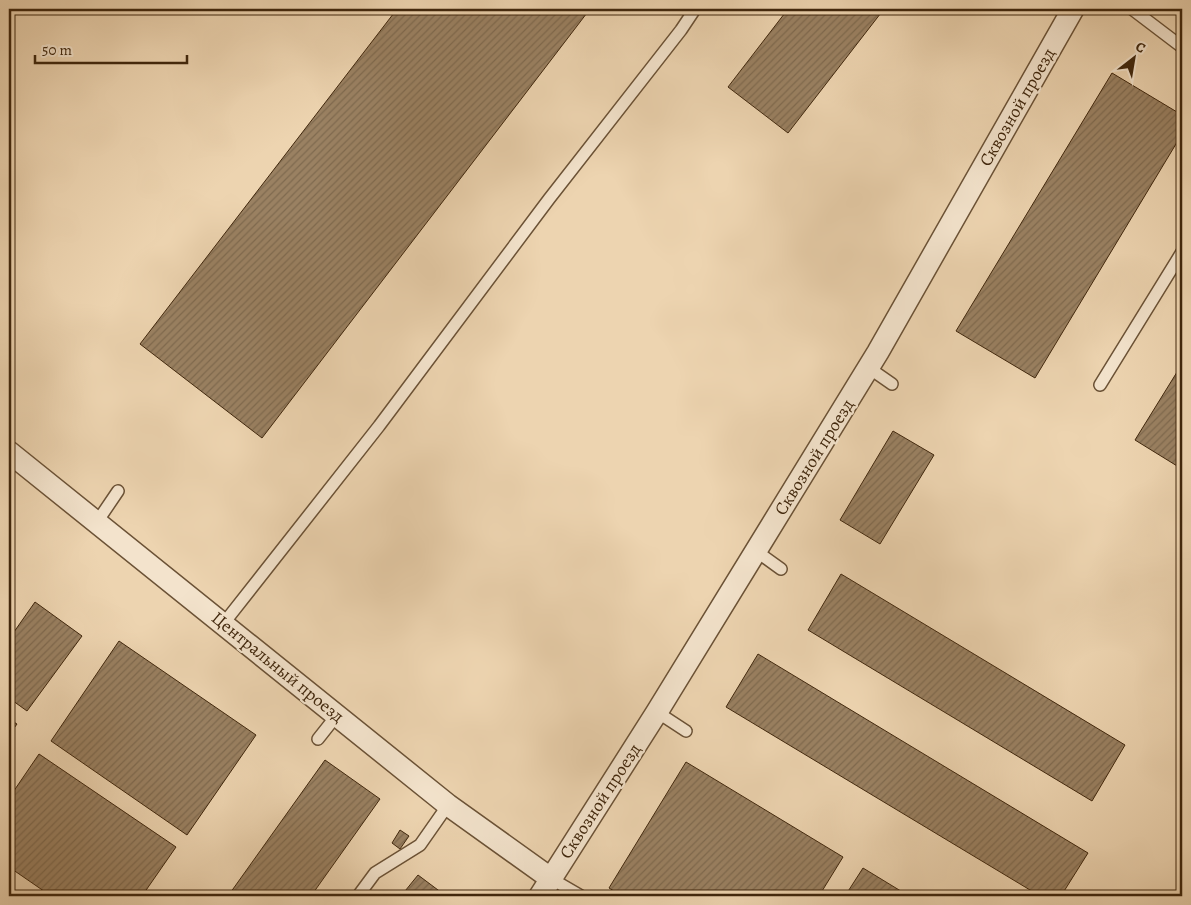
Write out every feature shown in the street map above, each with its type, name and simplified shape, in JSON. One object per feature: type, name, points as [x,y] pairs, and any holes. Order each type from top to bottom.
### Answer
[{"type":"street","name":"Сквозной проезд","points":[[545,887],[657,712],[869,368],[1073,9]]},
{"type":"street","name":"Центральный проезд","points":[[9,452],[224,623],[448,805],[545,887]]},
{"type":"lane","points":[[224,623],[379,426],[549,199],[681,30],[695,9]]},
{"type":"lane","points":[[1132,9],[1182,47]]},
{"type":"lane","points":[[1100,385],[1182,252]]},
{"type":"lane","points":[[869,368],[892,384]]},
{"type":"lane","points":[[97,522],[118,491]]},
{"type":"lane","points":[[756,551],[782,569]]},
{"type":"lane","points":[[657,712],[686,731]]},
{"type":"lane","points":[[318,739],[337,715]]},
{"type":"lane","points":[[358,896],[375,873],[420,845],[448,805]]},
{"type":"lane","points":[[545,887],[581,896]]},
{"type":"building","points":[[397,9],[590,9],[262,438],[140,344]]},
{"type":"building","points":[[788,9],[884,9],[788,133],[728,87]]},
{"type":"building","points":[[1112,73],[1182,115],[1182,134],[1035,378],[956,331]]},
{"type":"building","points":[[1182,364],[1182,469],[1135,440]]},
{"type":"building","points":[[893,431],[934,455],[880,544],[840,520]]},
{"type":"building","points":[[841,574],[1125,745],[1092,801],[808,630]]},
{"type":"building","points":[[35,602],[82,636],[27,711],[9,698],[9,639]]},
{"type":"building","points":[[119,641],[256,735],[187,835],[51,741]]},
{"type":"building","points":[[758,654],[1088,853],[1061,896],[1040,896],[726,707]]},
{"type":"building","points":[[9,719],[17,724],[9,735]]},
{"type":"building","points":[[39,754],[176,847],[142,896],[51,896],[9,867],[9,798]]},
{"type":"building","points":[[325,760],[380,799],[311,896],[228,896]]},
{"type":"building","points":[[686,762],[843,857],[819,896],[622,896],[609,888]]},
{"type":"building","points":[[400,830],[409,836],[400,849],[392,843]]},
{"type":"building","points":[[863,868],[909,896],[845,896]]},
{"type":"building","points":[[418,875],[446,896],[401,896]]}]
